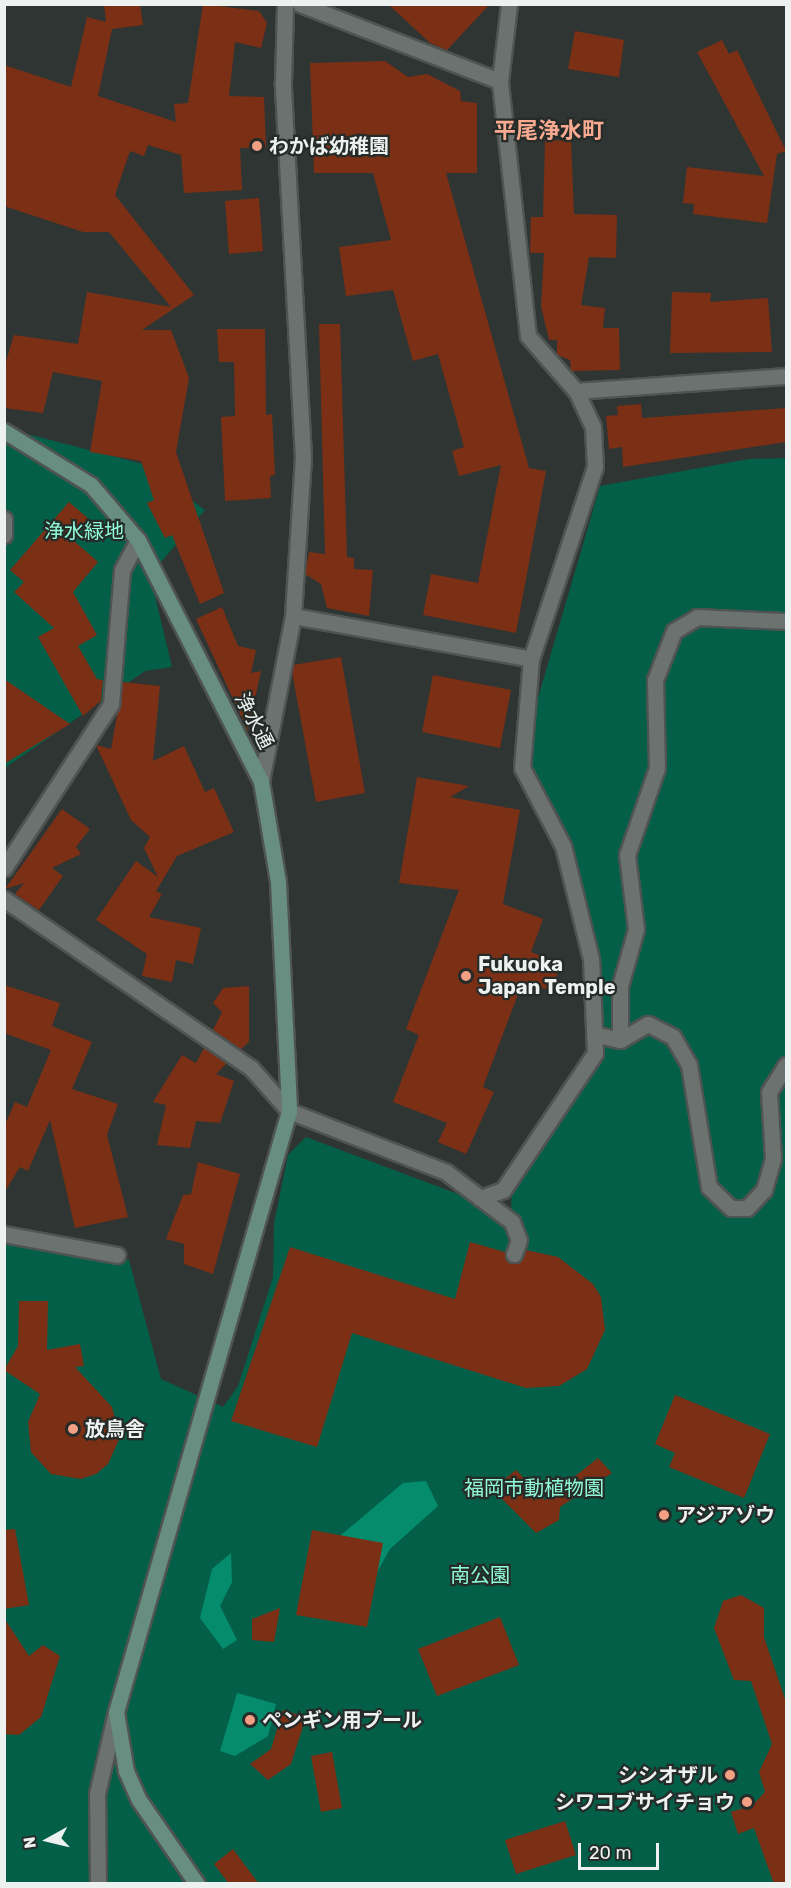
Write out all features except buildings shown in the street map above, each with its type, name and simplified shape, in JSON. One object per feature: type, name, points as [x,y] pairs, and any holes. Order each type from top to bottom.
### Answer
[{"type":"street","points":[[261,781],[293,616],[303,457],[283,83],[285,4]]},
{"type":"street","points":[[300,4],[500,81]]},
{"type":"street","points":[[480,1198],[503,1190],[595,1053],[591,959],[563,846],[522,768],[531,659],[595,467],[593,427],[576,391],[528,336],[500,81],[509,4]]},
{"type":"street","points":[[576,391],[786,376]]},
{"type":"street","name":"浄水通","points":[[4,431],[91,485],[138,540],[261,781],[278,882],[289,1111],[116,1712]]},
{"type":"street","points":[[4,519],[4,535]]},
{"type":"street","points":[[4,868],[111,704],[122,570],[138,540]]},
{"type":"street","points":[[293,616],[531,659]]},
{"type":"street","points":[[620,1040],[620,986],[636,929],[627,855],[657,768],[655,680],[674,631],[698,617],[786,621]]},
{"type":"street","points":[[4,899],[250,1068],[289,1111],[446,1172],[512,1222],[519,1240],[514,1254]]},
{"type":"street","points":[[594,1034],[620,1040],[648,1024],[672,1037],[689,1065],[709,1187],[731,1208],[747,1208],[764,1191],[772,1158],[769,1092],[786,1065]]},
{"type":"street","points":[[4,1233],[117,1255]]},
{"type":"street","points":[[98,1884],[97,1794],[116,1712]]},
{"type":"street","points":[[116,1712],[126,1771],[139,1800],[197,1884]]},
{"type":"green space","name":"浄水緑地","points":[[4,428],[143,464],[205,510],[150,575],[172,667],[145,671],[5,768]]},
{"type":"green space","name":"南公園","points":[[786,458],[786,1883],[5,1884],[5,1232],[129,1260],[161,1379],[223,1407],[238,1386],[273,1277],[274,1223],[288,1155],[306,1137],[511,1214],[512,1187],[605,1048],[579,869],[530,764],[538,698],[600,486],[749,459]]},
{"type":"shaded area","points":[[426,1481],[438,1506],[390,1549],[375,1576],[329,1545],[403,1483]]},
{"type":"shaded area","points":[[231,1553],[232,1582],[220,1606],[237,1640],[223,1649],[200,1618],[212,1569]]},
{"type":"shaded area","name":"ペンギン用プール","points":[[237,1693],[276,1704],[268,1736],[235,1756],[220,1751]]},
{"type":"place","name":"わかば幼稚園","points":[[257,146]]},
{"type":"place","name":"Fukuoka Japan Temple","points":[[466,976]]},
{"type":"place","name":"放鳥舎","points":[[73,1429]]},
{"type":"place","name":"アジアゾウ","points":[[664,1515]]},
{"type":"place","name":"ペンギン用プール","points":[[250,1720]]},
{"type":"place","name":"シシオザル","points":[[730,1775]]},
{"type":"place","name":"シワコブサイチョウ","points":[[747,1802]]},
{"type":"district","name":"平尾浄水町","points":[[549,131]]},
{"type":"park label","name":"福岡市動植物園","points":[[534,1488]]}]
